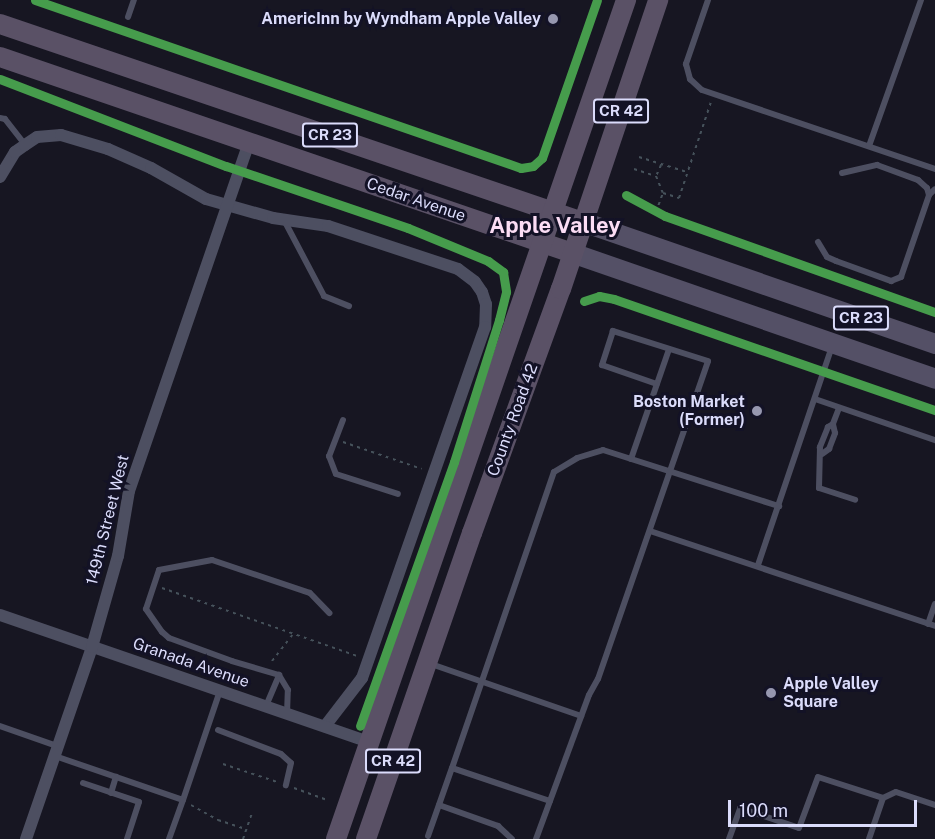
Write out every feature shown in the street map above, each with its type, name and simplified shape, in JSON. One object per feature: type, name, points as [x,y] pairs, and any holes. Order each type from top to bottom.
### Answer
[{"type":"highway","name":"County Road 42","points":[[336,839],[626,0]]},
{"type":"highway","name":"County Road 42","points":[[366,839],[583,222],[658,0]]},
{"type":"highway","name":"Cedar Avenue","points":[[0,24],[583,222]]},
{"type":"highway","name":"Cedar Avenue","points":[[0,57],[572,253]]},
{"type":"main road","name":"Cedar Avenue","points":[[583,222],[935,344]]},
{"type":"main road","name":"Cedar Avenue","points":[[572,253],[935,379]]},
{"type":"street","points":[[0,177],[15,152],[25,145],[48,135],[80,141],[151,168],[206,199],[284,220],[328,226],[458,269],[475,282],[482,292],[486,304],[485,327],[362,678],[325,726]]},
{"type":"street","name":"149th Street West","points":[[26,839],[92,647],[118,556],[129,491],[249,143]]},
{"type":"street","name":"Granada Avenue","points":[[0,615],[371,743]]},
{"type":"lane","points":[[128,17],[134,0]]},
{"type":"lane","points":[[708,0],[686,64],[690,79],[702,90],[935,169]]},
{"type":"lane","points":[[869,146],[921,0]]},
{"type":"lane","points":[[0,118],[5,119],[25,145]]},
{"type":"lane","points":[[842,173],[877,165],[918,180],[927,188],[929,195]]},
{"type":"lane","points":[[818,242],[827,257],[836,261],[891,281],[901,277],[929,195],[935,189]]},
{"type":"lane","points":[[284,220],[324,296],[349,306]]},
{"type":"lane","points":[[536,839],[581,716],[598,679],[708,361],[613,331],[602,365],[657,384]]},
{"type":"lane","points":[[758,565],[833,344]]},
{"type":"lane","points":[[631,459],[669,349]]},
{"type":"lane","points":[[815,399],[935,440]]},
{"type":"lane","points":[[839,408],[833,424],[835,433],[829,449],[822,454],[819,488],[855,500]]},
{"type":"lane","points":[[343,420],[329,456],[336,474],[398,494]]},
{"type":"lane","points":[[428,836],[554,472],[577,458],[603,450],[779,506]]},
{"type":"lane","points":[[650,531],[758,565],[932,625],[935,604]]},
{"type":"lane","points":[[287,714],[288,690],[279,675],[232,661],[170,638],[162,632],[146,609],[159,570],[212,560],[310,593],[329,613]]},
{"type":"lane","points":[[428,663],[581,716]]},
{"type":"lane","points":[[266,706],[279,675]]},
{"type":"lane","points":[[169,839],[220,691]]},
{"type":"lane","points":[[0,726],[116,777],[183,800]]},
{"type":"lane","points":[[218,730],[281,754],[291,763],[286,785]]},
{"type":"lane","points":[[452,768],[550,801]]},
{"type":"lane","points":[[111,793],[116,777]]},
{"type":"lane","points":[[729,839],[740,808],[799,828],[818,777],[883,798],[896,792],[935,805]]},
{"type":"lane","points":[[82,783],[139,802],[127,839]]},
{"type":"lane","points":[[869,839],[883,798]]},
{"type":"lane","points":[[439,805],[498,826],[512,839]]},
{"type":"path","points":[[663,193],[679,198],[714,94]]},
{"type":"path","points":[[639,157],[687,172]]},
{"type":"path","points":[[646,206],[661,214],[663,193],[656,176],[661,165]]},
{"type":"path","points":[[634,169],[656,176]]},
{"type":"path","points":[[343,442],[424,470]]},
{"type":"path","points":[[154,585],[360,657]]},
{"type":"path","points":[[272,661],[293,634]]},
{"type":"path","points":[[223,764],[325,799]]},
{"type":"path","points":[[191,805],[218,820],[246,829]]},
{"type":"path","points":[[243,839],[252,813]]},
{"type":"cycle path","points":[[35,0],[521,168],[533,166],[542,158],[597,0]]},
{"type":"cycle path","points":[[0,79],[226,166],[408,228],[488,261],[503,272],[506,292],[499,320],[454,462],[360,726]]},
{"type":"cycle path","points":[[626,195],[665,216],[935,312]]},
{"type":"cycle path","points":[[584,301],[599,296],[614,299],[935,410]]},
{"type":"place","name":"AmericInn by Wyndham Apple Valley","points":[[553,19]]},
{"type":"place","name":"Boston Market (Former)","points":[[757,411]]},
{"type":"place","name":"Apple Valley Square","points":[[771,693]]},
{"type":"district","name":"Apple Valley","points":[[555,226]]}]
